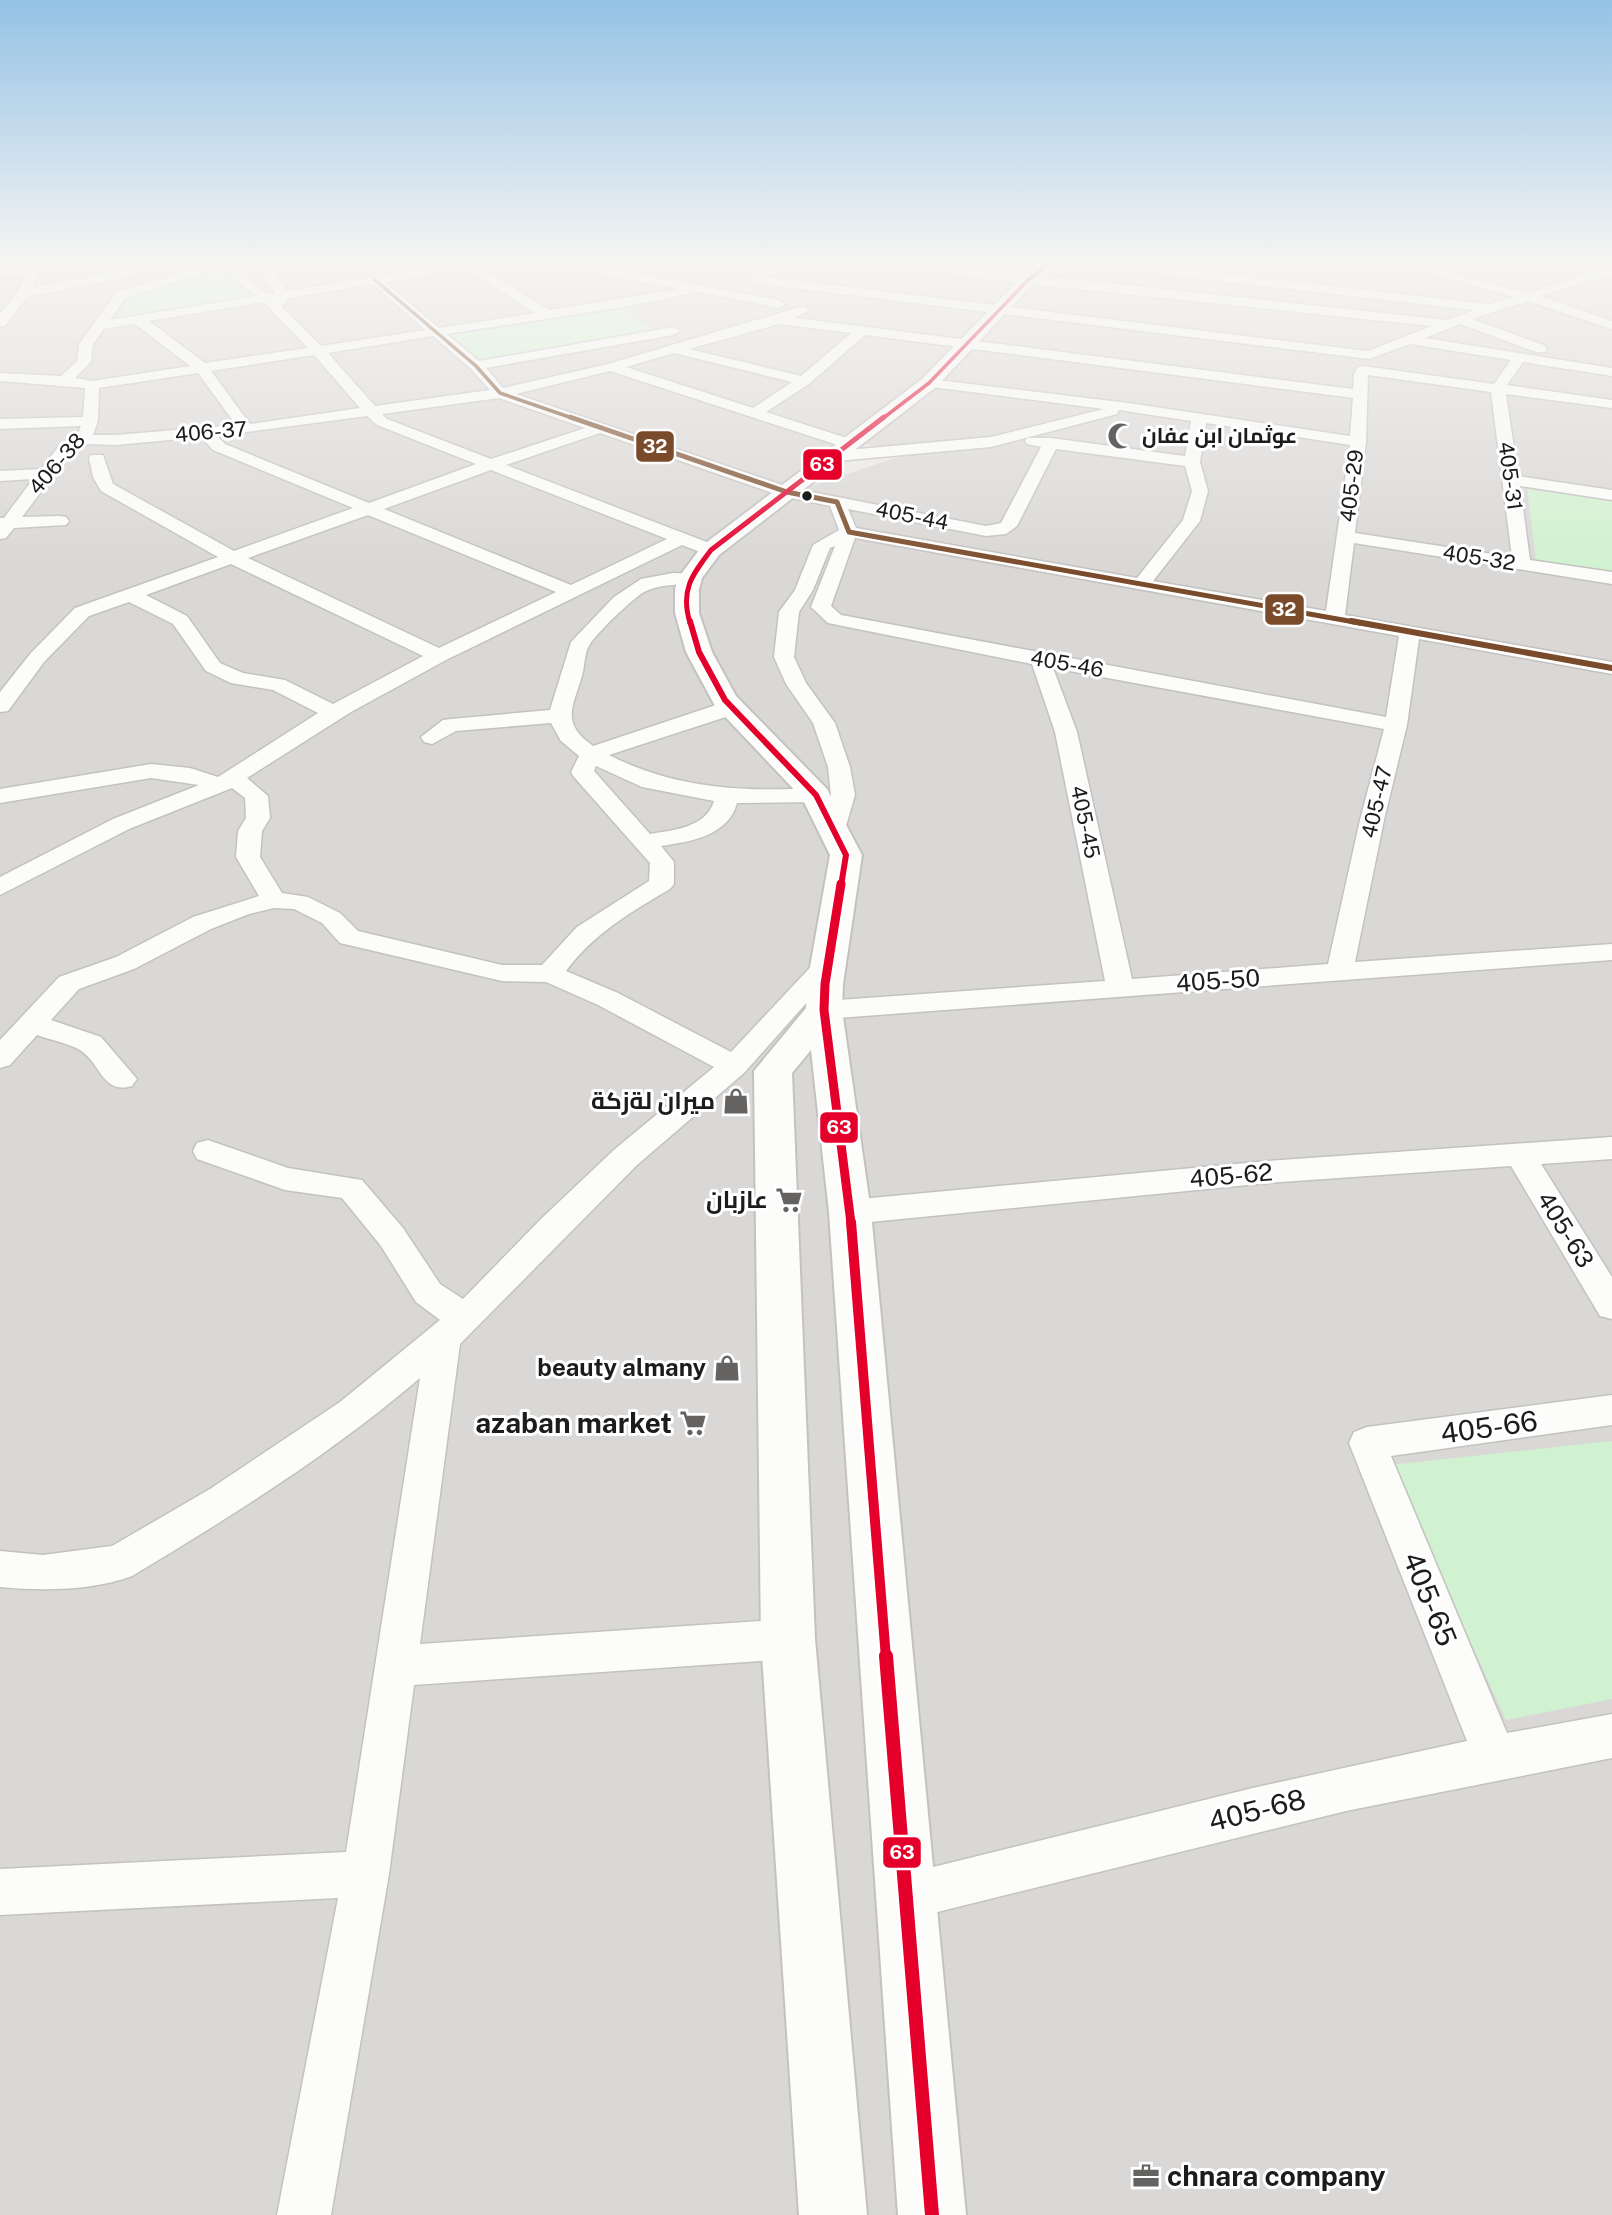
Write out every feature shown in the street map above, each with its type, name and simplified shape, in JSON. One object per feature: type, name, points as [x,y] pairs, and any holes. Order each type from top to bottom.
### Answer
[{"type":"street","points":[[64,380],[85,362]]},
{"type":"street","points":[[194,362],[201,368],[246,429]]},
{"type":"street","points":[[0,377],[64,380],[92,385],[235,362]]},
{"type":"street","points":[[328,362],[382,422],[679,540],[711,550]]},
{"type":"street","points":[[472,362],[500,393]]},
{"type":"street","points":[[476,366],[497,362]]},
{"type":"street","name":"406-37","points":[[84,439],[116,440],[205,433],[374,411],[500,393],[627,362]]},
{"type":"street","points":[[727,362],[804,381]]},
{"type":"street","points":[[755,413],[804,381],[825,362]]},
{"type":"street","points":[[932,2215],[850,1212],[826,986],[846,855],[816,795],[725,700],[699,652],[687,613],[690,578],[711,550],[929,383],[949,362]]},
{"type":"street","points":[[1116,362],[1359,394]]},
{"type":"street","name":"405-29","points":[[1335,618],[1358,442],[1359,394],[1366,362]]},
{"type":"street","points":[[1368,362],[1498,388],[1612,404]]},
{"type":"street","points":[[1498,388],[1516,362]]},
{"type":"street","points":[[1550,362],[1612,372]]},
{"type":"street","points":[[1576,362],[1596,369]]},
{"type":"street","points":[[611,367],[755,413],[843,450],[991,442],[1128,407]]},
{"type":"street","points":[[929,383],[1128,407],[1358,442]]},
{"type":"street","name":"406-38","points":[[3,527],[65,449],[84,439],[90,421],[92,385]]},
{"type":"street","name":"405-31","points":[[1498,388],[1522,565]]},
{"type":"street","name":"405-44","points":[[500,393],[787,492],[986,531],[1000,530],[1008,526],[1051,443]]},
{"type":"street","points":[[1142,583],[1191,521],[1200,491],[1192,462],[1199,418]]},
{"type":"street","points":[[0,424],[90,421]]},
{"type":"street","points":[[0,706],[37,658],[82,612],[599,428]]},
{"type":"street","points":[[205,433],[219,447],[571,592]]},
{"type":"street","points":[[1008,438],[1192,462]]},
{"type":"street","points":[[96,458],[107,487],[233,558],[439,656]]},
{"type":"street","points":[[0,476],[45,474]]},
{"type":"street","points":[[1510,480],[1612,495]]},
{"type":"street","points":[[837,502],[849,532]]},
{"type":"street","points":[[3,527],[60,521]]},
{"type":"street","points":[[835,831],[843,795],[839,767],[824,723],[796,684],[784,657],[789,612],[804,590],[822,545],[849,532],[1612,668]]},
{"type":"street","name":"405-46","points":[[849,532],[821,607],[835,619],[1396,725]]},
{"type":"street","name":"405-32","points":[[1346,537],[1612,578]]},
{"type":"street","points":[[0,887],[121,824],[227,781],[334,713],[439,656],[679,540]]},
{"type":"street","points":[[690,578],[657,579],[615,603],[580,643],[571,679],[561,699],[559,716],[566,734],[591,754],[642,780],[684,791],[761,799],[816,795]]},
{"type":"street","points":[[130,595],[180,620],[213,667],[238,680],[278,684],[334,713]]},
{"type":"street","name":"405-47","points":[[1340,972],[1372,820],[1396,725],[1410,631]]},
{"type":"street","name":"405-45","points":[[1040,659],[1066,732],[1120,988]]},
{"type":"street","points":[[550,974],[565,951],[600,919],[661,884],[662,862],[582,772],[591,754],[733,707]]},
{"type":"street","points":[[432,737],[451,725],[559,716]]},
{"type":"street","points":[[0,796],[151,771],[227,781],[256,796],[257,818],[250,831],[248,857],[274,900]]},
{"type":"street","points":[[644,842],[712,826],[726,810],[727,797]]},
{"type":"street","points":[[0,1058],[69,983],[125,963],[202,923],[274,900],[299,902],[331,918],[349,937],[502,973],[550,974],[608,999],[734,1066]]},
{"type":"street","name":"405-50","points":[[826,986],[1120,988],[1612,952]]},
{"type":"street","points":[[0,1569],[43,1573],[118,1563],[223,1501],[353,1413],[454,1329],[552,1227],[626,1157],[826,986]]},
{"type":"street","points":[[826,986],[772,1071],[788,1639],[833,2215]]},
{"type":"street","points":[[33,1024],[91,1044],[122,1079]]},
{"type":"street","name":"405-62","points":[[850,1212],[1268,1172],[1612,1148]]},
{"type":"street","points":[[208,1151],[285,1179],[351,1188],[392,1237],[454,1329],[395,1666],[366,1874],[304,2215]]},
{"type":"street","name":"405-63","points":[[1519,1154],[1612,1306]]},
{"type":"street","name":"405-66","points":[[1367,1443],[1612,1410]]},
{"type":"street","name":"405-65","points":[[1367,1443],[1494,1755]]},
{"type":"street","points":[[395,1666],[788,1639]]},
{"type":"street","name":"405-68","points":[[905,1897],[1273,1806],[1494,1755],[1612,1736]]},
{"type":"street","points":[[0,1892],[366,1874]]},
{"type":"shaded area","points":[[0,362],[1612,362],[1612,2215],[0,2215]],"holes":[[[860,442],[904,455],[794,492]]]},
{"type":"green space","points":[[1527,488],[1612,500],[1612,572],[1536,560]]},
{"type":"green space","points":[[1612,1441],[1612,1699],[1506,1720],[1390,1465]]},
{"type":"transit line","name":"32","points":[[472,362],[500,393],[787,492],[837,502],[849,532],[1612,668]]},
{"type":"transit line","name":"63","points":[[932,2215],[850,1212],[824,1010],[825,984],[846,855],[816,795],[725,700],[699,652],[687,613],[687,589],[690,578],[711,550],[929,383],[949,362]]},
{"type":"place","name":"عوثمان ابن عفان","points":[[1121,436]]},
{"type":"place","name":"ميران لةزكة","points":[[736,1101]]},
{"type":"place","name":"عازبان","points":[[789,1200]]},
{"type":"place","name":"beauty almany","points":[[727,1368]]},
{"type":"place","name":"azaban market","points":[[693,1423]]},
{"type":"place","name":"chnara company","points":[[1146,2176]]}]
